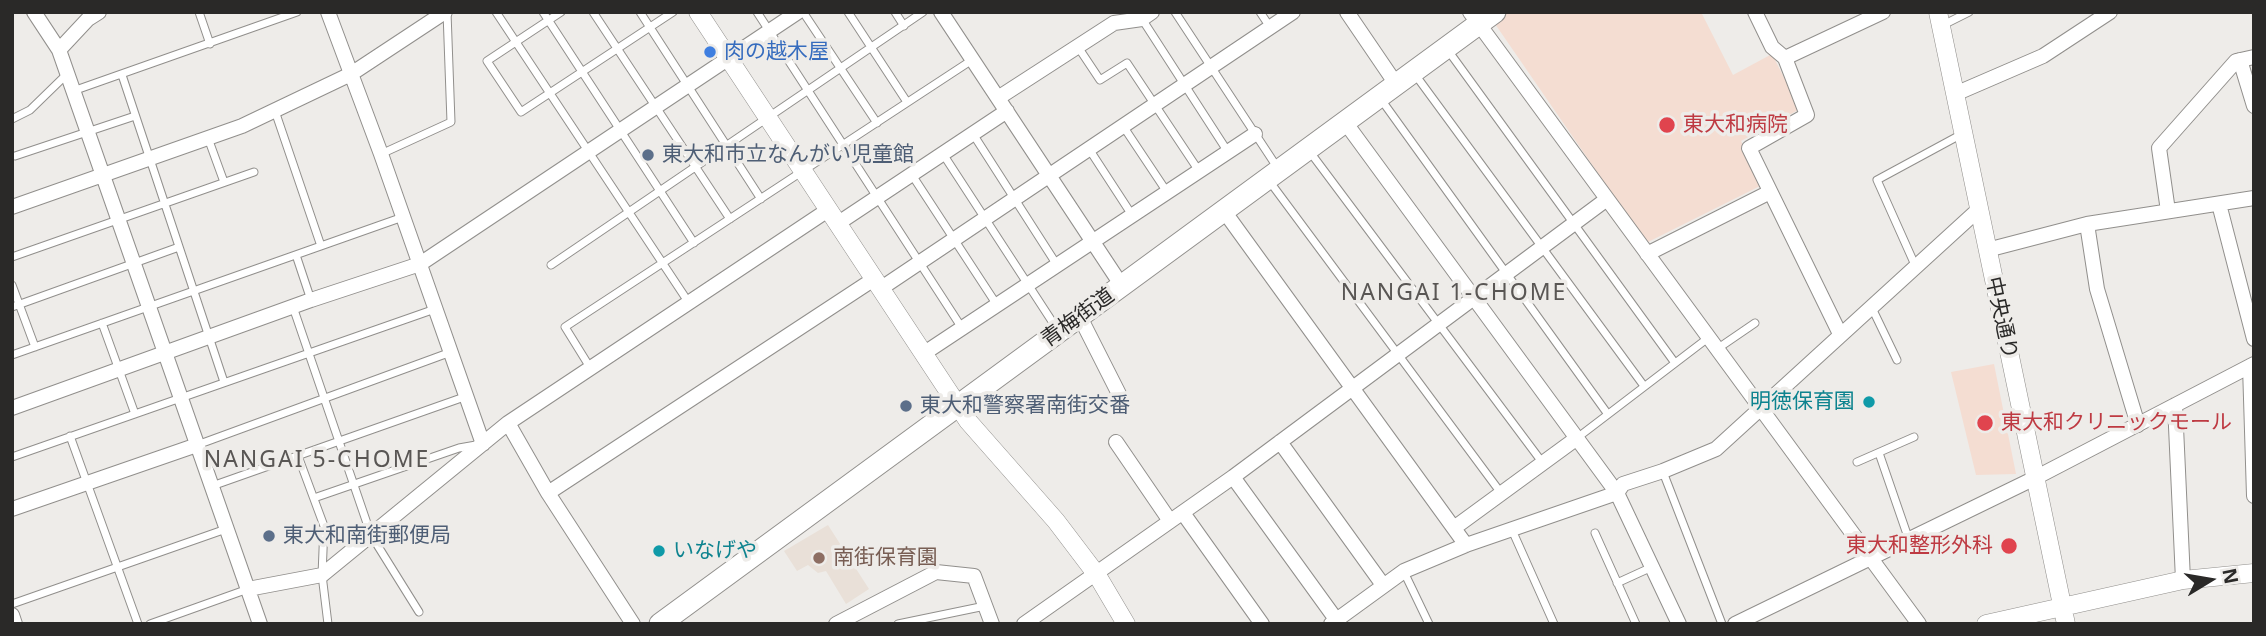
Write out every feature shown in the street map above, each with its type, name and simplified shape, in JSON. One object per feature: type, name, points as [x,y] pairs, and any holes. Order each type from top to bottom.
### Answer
[{"type":"main road","name":"青梅街道","points":[[660,624],[1446,48],[1481,16]]},
{"type":"street","points":[[34,12],[59,50],[260,624]]},
{"type":"street","points":[[328,12],[483,444]]},
{"type":"street","points":[[12,207],[242,126],[351,74],[446,12]]},
{"type":"street","points":[[698,12],[957,406],[1056,521],[1097,575],[1126,624]]},
{"type":"street","points":[[12,408],[311,300],[420,264],[800,12]]},
{"type":"street","points":[[942,12],[1122,286]]},
{"type":"street","points":[[548,494],[877,284],[920,262],[1293,12]]},
{"type":"street","points":[[1347,12],[1396,84]]},
{"type":"street","points":[[1755,12],[1772,47],[1785,58],[1807,115],[1749,148],[1840,334]]},
{"type":"street","points":[[1785,58],[1851,19],[1883,12]]},
{"type":"street","points":[[1955,94],[2043,56],[2110,12]]},
{"type":"street","points":[[59,50],[90,15]]},
{"type":"street","points":[[998,98],[1114,23],[1147,16]]},
{"type":"street","points":[[1481,16],[1607,199],[1919,624]]},
{"type":"street","name":"中央通り","points":[[1939,19],[2066,624]]},
{"type":"street","points":[[2168,211],[2159,148],[2236,61],[2247,58],[2254,106]]},
{"type":"street","points":[[248,589],[322,575],[508,423],[689,304],[833,217],[877,197],[1007,111]]},
{"type":"street","points":[[1345,122],[1617,494],[1679,624]]},
{"type":"street","points":[[923,354],[1255,134]]},
{"type":"street","points":[[1647,254],[1770,192]]},
{"type":"street","points":[[1987,250],[2087,224],[2254,198]]},
{"type":"street","points":[[1024,624],[1184,513],[1607,199]]},
{"type":"street","points":[[2219,204],[2254,339]]},
{"type":"street","points":[[1233,477],[1333,621],[1404,571],[1466,545],[1617,494],[1623,484],[1716,449],[1978,210]]},
{"type":"street","points":[[1224,211],[1466,545]]},
{"type":"street","points":[[2087,224],[2097,289],[2138,425]]},
{"type":"street","points":[[1080,317],[1122,398]]},
{"type":"street","points":[[1735,624],[2035,478],[2252,365],[2254,496]]},
{"type":"street","points":[[2175,405],[2183,580]]},
{"type":"street","points":[[508,423],[548,494],[633,624]]},
{"type":"street","points":[[1454,528],[1577,438]]},
{"type":"street","points":[[1116,442],[1170,521]]},
{"type":"street","points":[[1280,442],[1383,585]]},
{"type":"street","points":[[12,509],[197,445]]},
{"type":"street","points":[[1184,513],[1262,624]]},
{"type":"street","points":[[836,624],[936,572],[974,576],[992,624]]},
{"type":"street","points":[[1986,624],[2183,580],[2254,573]]},
{"type":"street","points":[[12,615],[15,624]]},
{"type":"lane","points":[[199,12],[210,44]]},
{"type":"lane","points":[[74,91],[297,12]]},
{"type":"lane","points":[[381,154],[451,122],[446,12]]},
{"type":"lane","points":[[496,12],[689,304]]},
{"type":"lane","points":[[543,12],[694,243]]},
{"type":"lane","points":[[561,12],[486,61],[521,111],[673,12]]},
{"type":"lane","points":[[593,12],[730,219]]},
{"type":"lane","points":[[640,12],[761,198]]},
{"type":"lane","points":[[757,12],[962,328]]},
{"type":"lane","points":[[800,12],[877,122]]},
{"type":"lane","points":[[848,12],[907,103]]},
{"type":"lane","points":[[895,12],[904,26]]},
{"type":"lane","points":[[551,265],[923,12]]},
{"type":"lane","points":[[1175,12],[1255,134],[1273,175],[1398,354],[1500,493]]},
{"type":"lane","points":[[1260,12],[1270,27]]},
{"type":"lane","points":[[1939,19],[1969,12]]},
{"type":"lane","points":[[1147,16],[1184,85],[1227,152]]},
{"type":"lane","points":[[1078,47],[1100,80],[1127,63],[1199,171]]},
{"type":"lane","points":[[1446,48],[1675,363]]},
{"type":"lane","points":[[591,369],[565,327],[973,60]]},
{"type":"lane","points":[[12,119],[30,110],[67,74]]},
{"type":"lane","points":[[122,75],[224,382]]},
{"type":"lane","points":[[1396,84],[1542,248],[1644,386]]},
{"type":"lane","points":[[1396,84],[1507,273],[1607,413]]},
{"type":"lane","points":[[275,110],[321,246]]},
{"type":"lane","points":[[15,156],[135,116]]},
{"type":"lane","points":[[1123,126],[1167,192]]},
{"type":"lane","points":[[972,134],[1057,265]]},
{"type":"lane","points":[[1915,265],[1877,180],[1962,134]]},
{"type":"lane","points":[[208,137],[225,182]]},
{"type":"lane","points":[[1089,149],[1132,215]]},
{"type":"lane","points":[[1308,149],[1542,462]]},
{"type":"lane","points":[[943,153],[1059,332]]},
{"type":"lane","points":[[12,257],[254,172]]},
{"type":"lane","points":[[912,174],[997,304]]},
{"type":"lane","points":[[12,355],[403,217]]},
{"type":"lane","points":[[16,306],[179,247]]},
{"type":"lane","points":[[296,255],[311,300]]},
{"type":"lane","points":[[12,285],[16,306],[35,347]]},
{"type":"lane","points":[[1871,306],[1897,360]]},
{"type":"lane","points":[[293,307],[371,535],[419,612]]},
{"type":"lane","points":[[12,457],[436,309]]},
{"type":"lane","points":[[102,323],[135,414]]},
{"type":"lane","points":[[1577,438],[1675,363],[1755,323]]},
{"type":"lane","points":[[197,445],[451,352]]},
{"type":"lane","points":[[212,486],[467,396]]},
{"type":"lane","points":[[70,436],[138,624]]},
{"type":"lane","points":[[1857,463],[1914,437]]},
{"type":"lane","points":[[314,498],[458,448],[483,444]]},
{"type":"lane","points":[[1879,453],[1909,540]]},
{"type":"lane","points":[[298,456],[324,526],[322,575],[328,624]]},
{"type":"lane","points":[[1663,471],[1722,624]]},
{"type":"lane","points":[[12,604],[227,528]]},
{"type":"lane","points":[[1512,529],[1554,624]]},
{"type":"lane","points":[[1595,533],[1636,624]]},
{"type":"lane","points":[[1617,583],[1653,567]]},
{"type":"lane","points":[[1404,571],[1429,624]]},
{"type":"lane","points":[[150,624],[248,589]]},
{"type":"lane","points":[[898,624],[985,606]]},
{"type":"lane","points":[[948,614],[950,624]]},
{"type":"shaded area","name":"東大和病院","points":[[1506,12],[1701,12],[1733,75],[1772,54],[1800,109],[1741,141],[1762,185],[1646,243],[1493,21]]},
{"type":"shaded area","name":"東大和クリニックモール","points":[[1994,364],[2016,474],[1976,475],[1951,372]]},
{"type":"shaded area","name":"南街保育園","points":[[828,525],[869,589],[846,604],[826,571],[818,573],[808,565],[797,571],[784,551]]},
{"type":"place","name":"肉の越木屋","points":[[710,52]]},
{"type":"place","name":"東大和病院","points":[[1667,125]]},
{"type":"place","name":"東大和市立なんがい児童館","points":[[648,155]]},
{"type":"place","name":"明徳保育園","points":[[1869,402]]},
{"type":"place","name":"東大和警察署南街交番","points":[[906,406]]},
{"type":"place","name":"東大和クリニックモール","points":[[1985,423]]},
{"type":"place","name":"東大和南街郵便局","points":[[269,536]]},
{"type":"place","name":"東大和整形外科","points":[[2009,546]]},
{"type":"place","name":"いなげや","points":[[659,551]]},
{"type":"place","name":"南街保育園","points":[[819,558]]},
{"type":"district","name":"NANGAI 1-CHOME","points":[[1454,293]]},
{"type":"district","name":"NANGAI 5-CHOME","points":[[317,460]]}]
